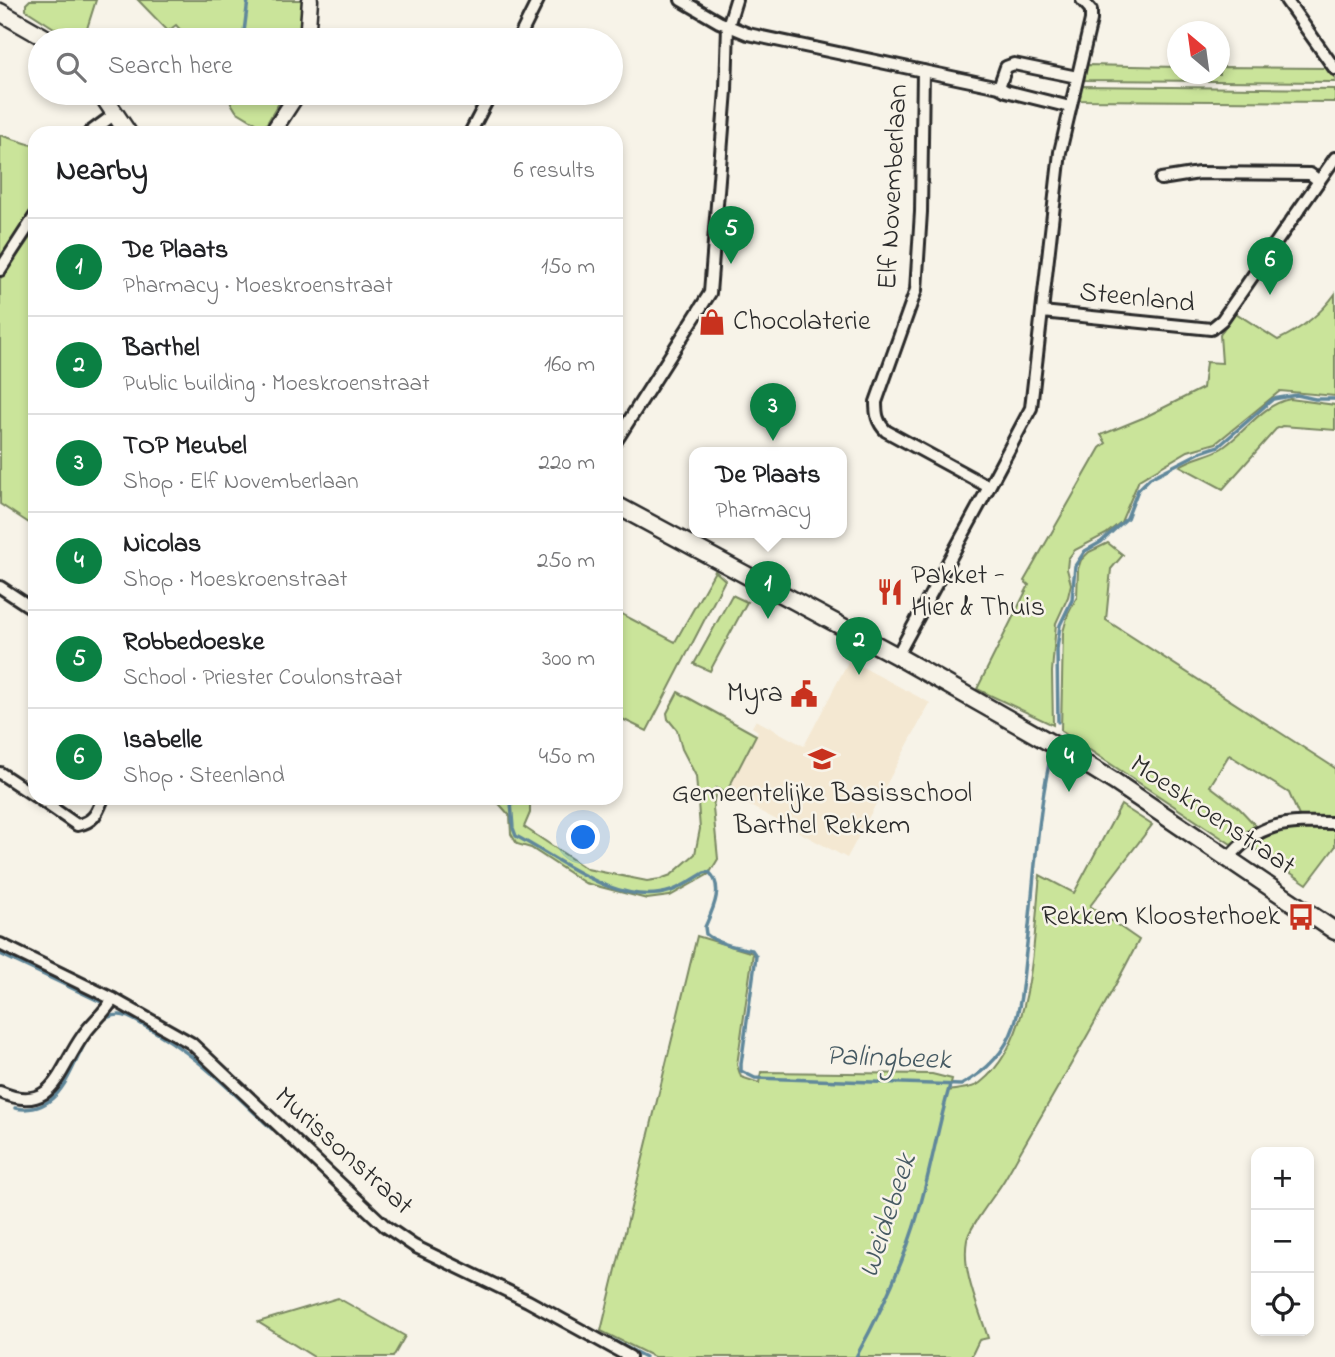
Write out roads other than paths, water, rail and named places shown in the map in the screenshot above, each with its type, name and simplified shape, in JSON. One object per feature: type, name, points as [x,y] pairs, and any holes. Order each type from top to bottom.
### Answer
[{"type":"main road","points":[[0,12],[28,28]]},
{"type":"main road","points":[[109,105],[123,126]]},
{"type":"main road","name":"Moeskroenstraat","points":[[623,509],[897,656],[1073,756],[1335,931]]},
{"type":"street","points":[[308,28],[310,0]]},
{"type":"street","points":[[524,28],[538,0]]},
{"type":"street","name":"Elf Novemberlaan","points":[[681,0],[748,34],[999,87]]},
{"type":"street","points":[[623,430],[710,293],[725,104],[728,26],[736,0]]},
{"type":"street","name":"Steenland","points":[[989,487],[1031,408],[1060,152],[1091,20],[1091,10],[1083,0]]},
{"type":"street","points":[[1286,0],[1335,69]]},
{"type":"street","points":[[1070,107],[999,87],[1006,67],[1014,64],[1077,77]]},
{"type":"street","name":"Elf Novemberlaan","points":[[923,71],[921,212],[916,290],[876,402],[876,413],[879,424],[886,431],[989,487]]},
{"type":"street","points":[[277,126],[290,105]]},
{"type":"street","points":[[474,126],[485,105]]},
{"type":"street","points":[[99,126],[115,114]]},
{"type":"street","name":"Steenland","points":[[1042,312],[1211,328],[1222,320],[1335,158]]},
{"type":"street","points":[[1161,179],[1199,173],[1310,174],[1320,181]]},
{"type":"street","points":[[0,270],[28,227]]},
{"type":"street","points":[[897,656],[989,487]]},
{"type":"street","points":[[0,587],[28,605]]},
{"type":"street","points":[[0,773],[28,792]]},
{"type":"street","points":[[48,805],[77,825],[88,823],[100,805]]},
{"type":"street","points":[[1228,859],[1248,839],[1269,827],[1286,822],[1335,823]]},
{"type":"street","name":"Murissonstraat","points":[[0,944],[113,999],[191,1043],[385,1226],[414,1245],[528,1301],[630,1357]]},
{"type":"street","points":[[0,1093],[15,1099],[33,1099],[45,1094],[56,1083],[83,1035],[113,999]]},
{"type":"waterway","points":[[244,28],[248,0]]},
{"type":"waterway","name":"Palingbeek","points":[[1058,722],[1057,649],[1060,625],[1072,600],[1075,566],[1085,551],[1101,542],[1127,518],[1138,490],[1150,478],[1201,452],[1219,446],[1273,399],[1297,395],[1335,399]]},
{"type":"waterway","name":"Palingbeek","points":[[511,805],[516,836],[590,879],[610,887],[631,893],[671,891],[709,872],[714,878],[717,892],[705,927],[706,934],[721,943],[752,950],[756,956],[741,1071],[755,1078],[961,1085],[986,1068],[1000,1053],[1017,1017],[1049,764]]},
{"type":"waterway","points":[[0,954],[101,1002]]},
{"type":"waterway","points":[[15,1108],[36,1107],[52,1099],[64,1084],[92,1032],[103,1020],[121,1015],[161,1035],[195,1059],[272,1129]]},
{"type":"waterway","name":"Weidebeek","points":[[856,1357],[892,1285],[913,1229],[950,1085]]},
{"type":"waterway","points":[[611,1339],[645,1357]]},
{"type":"place","name":"Robbedoeske","points":[[731,264]]},
{"type":"place","name":"Isabelle","points":[[1270,295]]},
{"type":"place","name":"Chocolaterie","points":[[712,322]]},
{"type":"place","name":"TOP Meubel","points":[[773,441]]},
{"type":"place","name":"Pakket - Hier & Thuis","points":[[890,592]]},
{"type":"place","name":"De Plaats","points":[[768,619]]},
{"type":"place","name":"Barthel","points":[[859,675]]},
{"type":"place","name":"Myra","points":[[804,694]]},
{"type":"place","name":"Gemeentelijke Basisschool Barthel Rekkem","points":[[822,759]]},
{"type":"place","name":"Nicolas","points":[[1069,792]]},
{"type":"place","name":"Rekkem Kloosterhoek","points":[[1301,917]]}]
